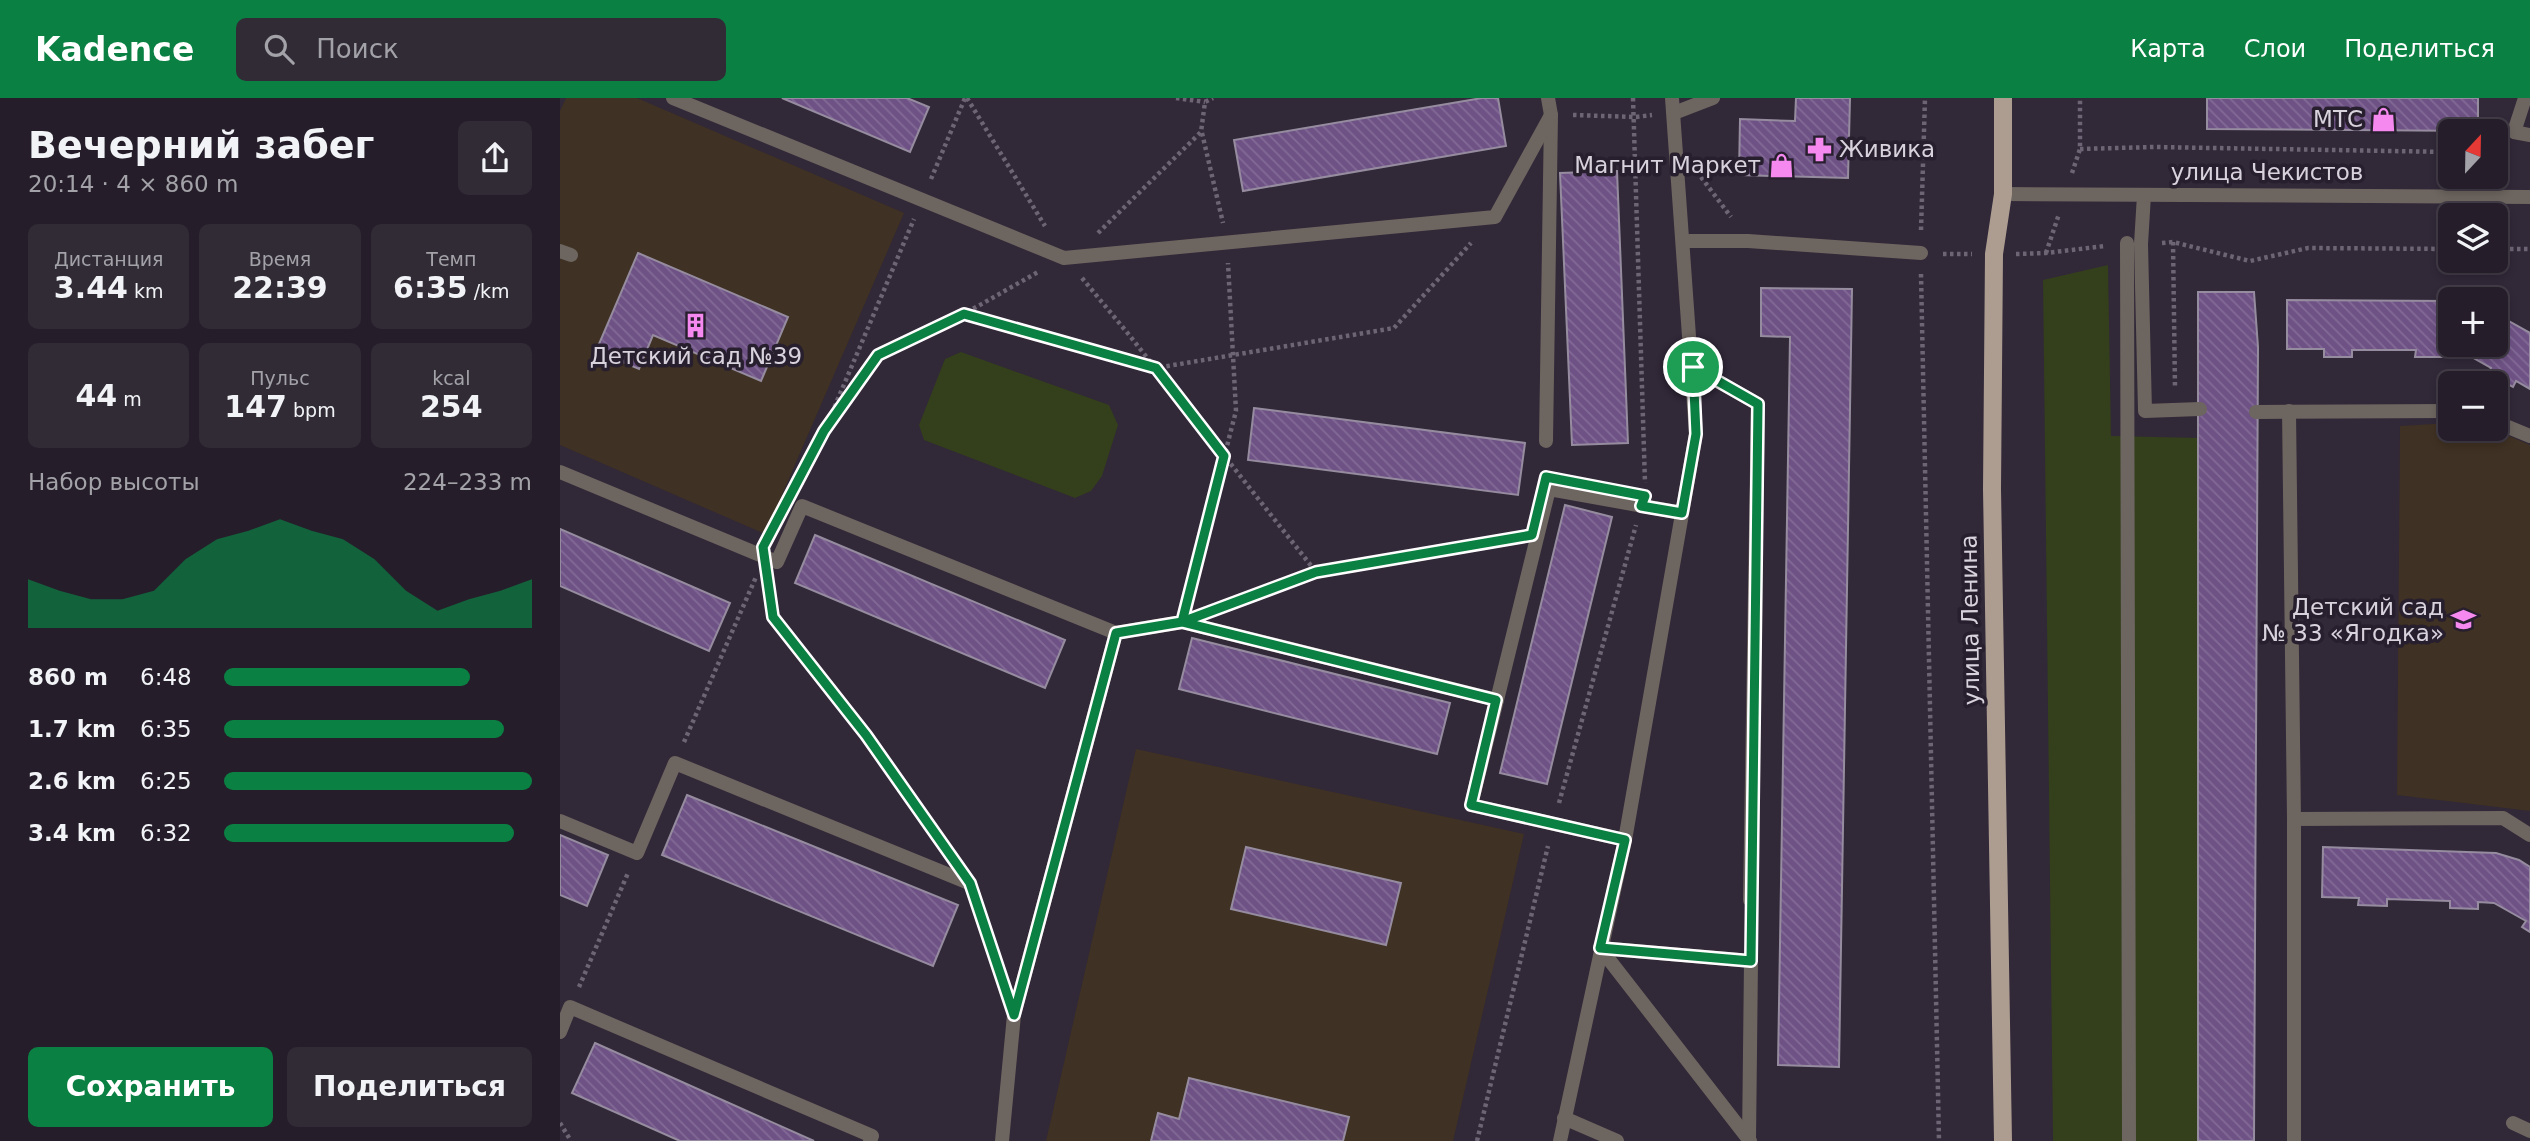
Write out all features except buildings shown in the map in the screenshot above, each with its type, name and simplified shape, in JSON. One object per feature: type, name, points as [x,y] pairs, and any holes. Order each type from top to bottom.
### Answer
[{"type":"main road","name":"улица Ленина","points":[[2003,98],[2003,194],[1994,254],[1992,489],[2003,1141]]},
{"type":"street","points":[[673,98],[1064,258],[1495,216],[1551,115]]},
{"type":"street","points":[[1546,441],[1551,115],[1548,98]]},
{"type":"street","points":[[1560,1141],[1625,840],[1696,434],[1673,105],[1713,98]]},
{"type":"street","points":[[2525,98],[2514,132],[2530,135]]},
{"type":"street","name":"улица Чекистов","points":[[2003,194],[2530,197]]},
{"type":"street","points":[[2129,1141],[2134,243],[2144,195]]},
{"type":"street","points":[[1683,241],[1748,241],[1921,253]]},
{"type":"street","points":[[2134,243],[2145,411],[2200,410]]},
{"type":"street","points":[[1693,367],[1758,404],[1750,900]]},
{"type":"street","points":[[2289,411],[2294,819],[2294,1141]]},
{"type":"street","points":[[2256,412],[2438,411]]},
{"type":"street","points":[[2508,427],[2530,436]]},
{"type":"street","points":[[560,472],[777,562],[802,506],[1116,633],[1182,622],[1496,700]]},
{"type":"street","points":[[1625,840],[1471,805],[1549,489],[1682,513]]},
{"type":"street","points":[[1002,1141],[1014,1015],[1116,633]]},
{"type":"street","points":[[560,821],[637,853],[675,762],[970,883]]},
{"type":"street","points":[[2294,819],[2503,818],[2530,835]]},
{"type":"street","points":[[1600,948],[1751,961],[1749,1141]]},
{"type":"street","points":[[1600,948],[1749,1141]]},
{"type":"street","points":[[560,1032],[565,1005],[872,1136],[870,1141]]},
{"type":"street","points":[[1564,1118],[1617,1141]]},
{"type":"street","points":[[2513,1123],[2530,1131]]},
{"type":"path","points":[[794,489],[824,431],[966,98]]},
{"type":"path","points":[[966,98],[1064,258],[1156,368],[1316,572]]},
{"type":"path","points":[[1176,98],[1213,98]]},
{"type":"path","points":[[1478,1141],[1554,824],[1645,496],[1636,117],[1633,98]]},
{"type":"path","points":[[1924,98],[1921,253],[1939,1141]]},
{"type":"path","points":[[1182,622],[1236,411],[1227,242],[1201,132],[1205,100]]},
{"type":"path","points":[[1551,115],[1636,117]]},
{"type":"path","points":[[824,431],[878,355],[964,314],[1083,247],[1201,132]]},
{"type":"path","points":[[2080,149],[2177,147],[2438,152]]},
{"type":"path","points":[[1700,175],[1748,241]]},
{"type":"path","points":[[964,314],[1156,368],[1394,328],[1495,216]]},
{"type":"path","points":[[1921,253],[2046,253],[2134,243],[2173,242],[2250,261],[2308,248],[2438,249]]},
{"type":"path","points":[[2173,242],[2175,411]]},
{"type":"path","points":[[2508,249],[2530,249]]},
{"type":"path","points":[[1182,622],[1316,572],[1519,537]]},
{"type":"path","points":[[675,762],[764,557]]},
{"type":"path","points":[[764,557],[773,617],[866,735],[946,849]]},
{"type":"path","points":[[565,1005],[637,853]]},
{"type":"path","points":[[970,883],[1014,1015]]},
{"type":"path","points":[[1750,900],[1751,961]]},
{"type":"path","points":[[560,1123],[570,1141]]},
{"type":"shaded area","points":[[566,98],[637,98],[904,213],[765,534],[560,445],[560,111]]},
{"type":"shaded area","name":"Детский сад № 33 «Ягодка»","points":[[2438,424],[2438,441],[2508,441],[2508,435],[2530,445],[2530,811],[2397,795],[2400,426]]},
{"type":"shaded area","points":[[1136,749],[1524,834],[1453,1141],[1046,1141]]},
{"type":"green space","points":[[2108,265],[2111,436],[2200,438],[2198,1141],[2053,1141],[2043,280]]},
{"type":"green space","points":[[961,352],[1109,405],[1118,425],[1102,476],[1091,491],[1075,498],[924,440],[919,425],[945,359]]},
{"type":"place","name":"МТС","points":[[2383,119]]},
{"type":"place","name":"Живика","points":[[1819,149]]},
{"type":"place","name":"Магнит Маркет","points":[[1781,165]]},
{"type":"place","name":"Детский сад №39","points":[[696,326]]},
{"type":"place","name":"Детский сад № 33 «Ягодка»","points":[[2464,620]]},
{"type":"route","points":[[1693,367],[1696,434],[1682,513],[1641,506],[1645,496],[1546,477],[1532,535],[1316,572],[1182,622],[1116,633],[1014,1015],[970,883],[866,735],[773,617],[763,547],[824,431],[878,355],[964,314],[1156,368],[1224,456],[1182,622],[1496,700],[1471,805],[1625,840],[1600,948],[1751,961],[1758,404],[1693,367]]}]
